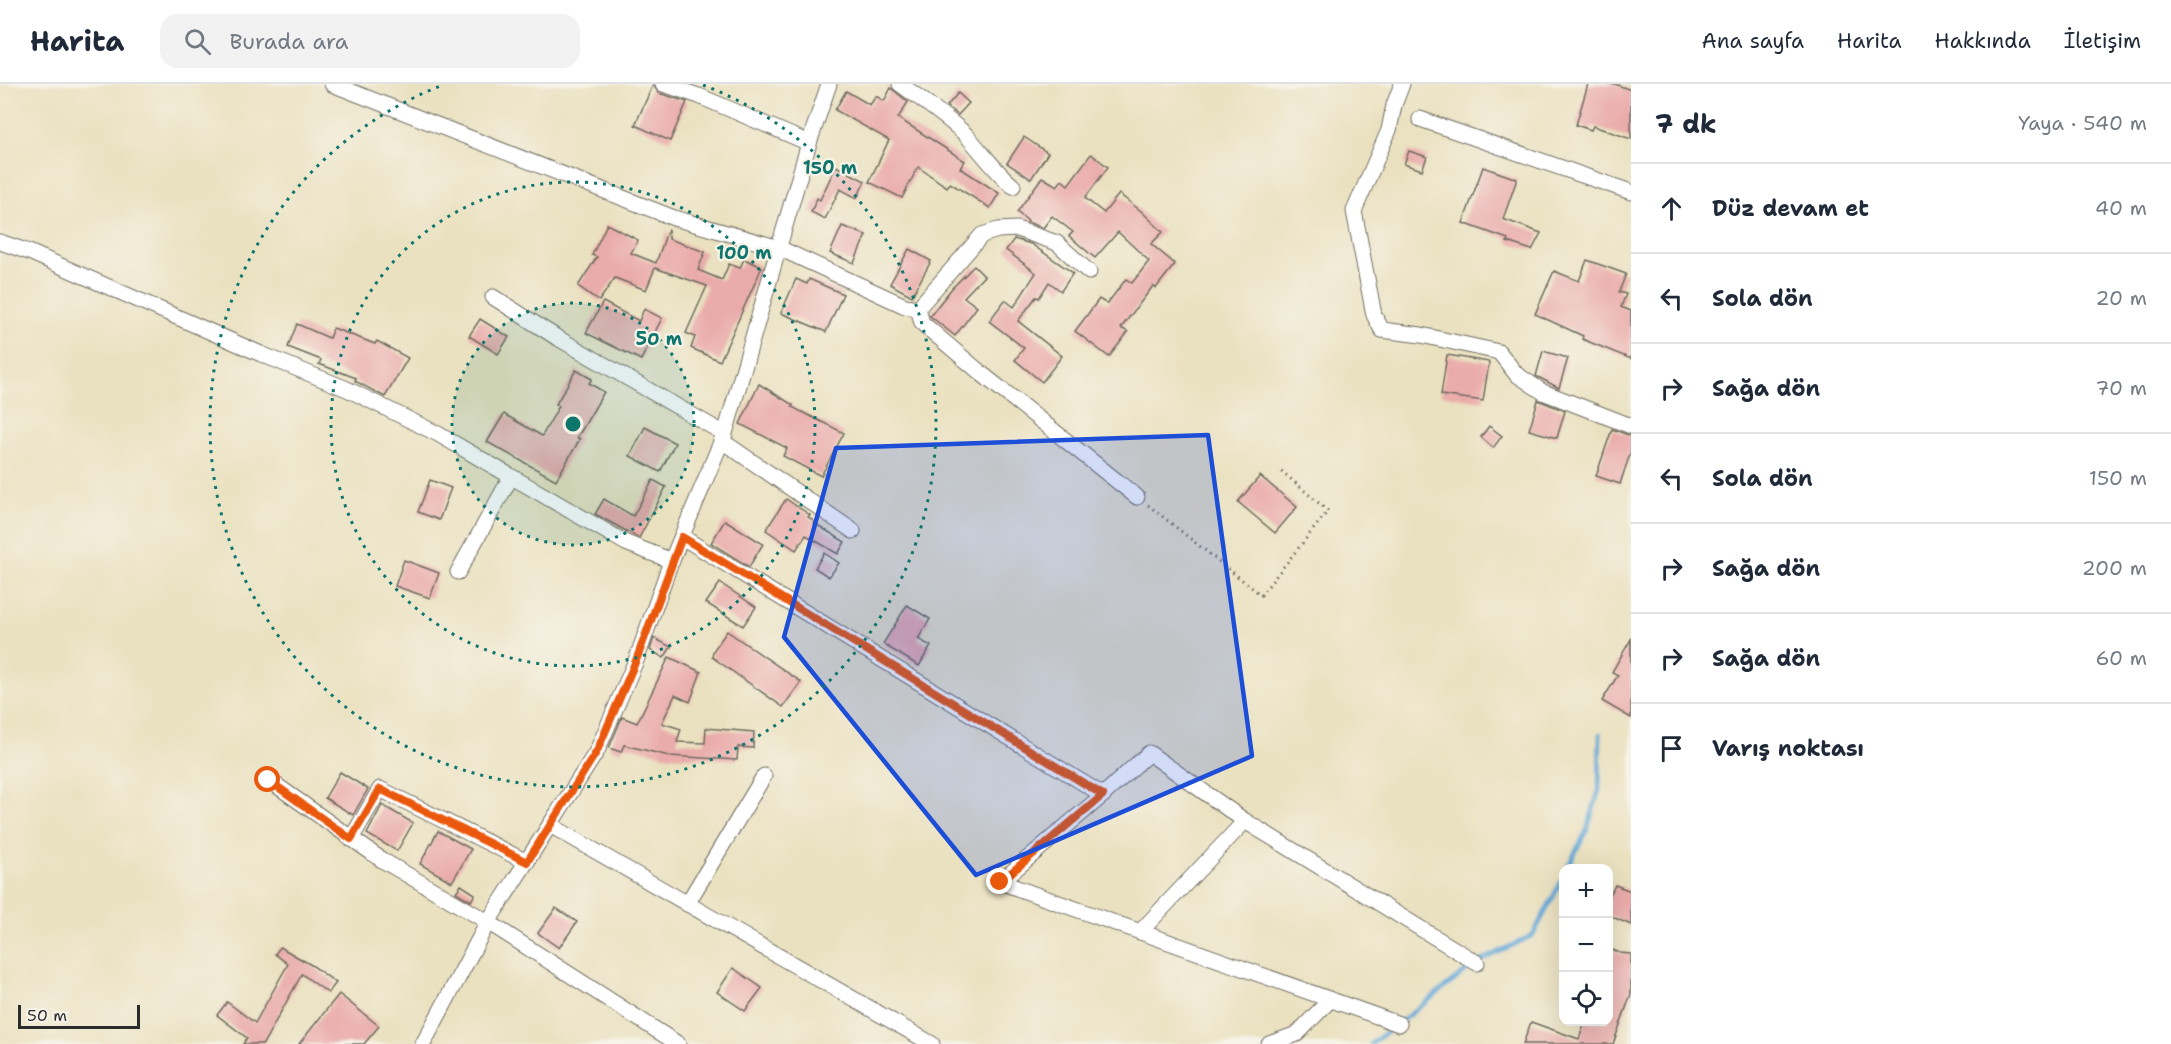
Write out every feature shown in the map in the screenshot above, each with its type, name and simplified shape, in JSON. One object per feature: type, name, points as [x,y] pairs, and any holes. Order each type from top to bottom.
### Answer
[{"type":"street","points":[[332,84],[675,218],[779,248],[905,306],[918,308]]},
{"type":"street","points":[[663,84],[699,96],[809,143]]},
{"type":"street","points":[[423,1044],[488,922],[597,751],[637,658],[672,561],[723,437],[809,143],[829,84]]},
{"type":"street","points":[[900,84],[964,134],[999,174],[1013,186]]},
{"type":"street","points":[[1402,84],[1394,105],[1389,130],[1354,211],[1374,315],[1382,330],[1421,335],[1499,352],[1516,374],[1543,392],[1631,426]]},
{"type":"street","points":[[1420,119],[1631,192]]},
{"type":"street","points":[[918,308],[982,235],[998,230],[1017,229],[1057,243],[1089,272]]},
{"type":"street","points":[[0,242],[29,252],[251,350],[347,389],[438,434],[626,543],[672,561]]},
{"type":"street","points":[[493,297],[723,437],[853,531]]},
{"type":"street","points":[[918,308],[922,323],[982,374],[1137,497]]},
{"type":"street","points":[[458,572],[511,477]]},
{"type":"street","points":[[682,537],[1103,795]]},
{"type":"street","points":[[1399,1024],[1000,882],[1149,753],[1245,821],[1477,963]]},
{"type":"street","points":[[687,904],[764,776]]},
{"type":"street","points":[[268,780],[382,860],[488,922],[678,1044]]},
{"type":"street","points":[[351,839],[380,789],[527,862]]},
{"type":"street","points":[[1140,932],[1245,821]]},
{"type":"street","points":[[550,825],[932,1044]]},
{"type":"street","points":[[1269,1044],[1297,1034],[1330,1000]]},
{"type":"path","points":[[1137,497],[1261,595],[1328,511],[1278,468]]},
{"type":"highlighted area","points":[[1208,435],[1252,756],[976,875],[784,637],[836,448]]},
{"type":"building","points":[[1588,84],[1615,84],[1631,90],[1631,139],[1593,126],[1591,130],[1576,125]]},
{"type":"building","points":[[653,85],[659,93],[687,102],[670,141],[635,125]]},
{"type":"building","points":[[891,88],[908,102],[898,118],[965,161],[960,168],[999,193],[990,208],[950,183],[947,187],[918,167],[902,198],[869,182],[889,140],[835,110],[846,91],[870,105],[876,96],[884,101]]},
{"type":"building","points":[[958,93],[969,103],[958,115],[947,106]]},
{"type":"building","points":[[1024,137],[1048,153],[1031,179],[1007,163]]},
{"type":"building","points":[[1409,151],[1427,157],[1422,170],[1404,164]]},
{"type":"building","points":[[1091,154],[1108,167],[1085,198],[1104,213],[1119,194],[1163,232],[1151,244],[1175,264],[1156,288],[1153,286],[1121,328],[1128,332],[1109,357],[1075,331],[1099,299],[1107,304],[1126,279],[1132,283],[1149,261],[1118,232],[1095,258],[1069,236],[1073,232],[1052,216],[1043,228],[1027,222],[1017,212],[1042,177],[1057,186],[1062,180],[1068,185]]},
{"type":"building","points":[[836,166],[865,181],[857,198],[840,189],[825,219],[811,212],[817,198],[820,200]]},
{"type":"building","points":[[1483,167],[1517,179],[1503,219],[1541,233],[1532,250],[1463,223]]},
{"type":"building","points":[[607,224],[638,240],[631,253],[656,263],[668,229],[669,239],[705,252],[698,270],[722,280],[729,264],[740,268],[744,259],[762,267],[720,361],[691,348],[695,337],[686,333],[707,286],[655,268],[646,290],[615,278],[599,301],[578,286],[597,257],[592,255]]},
{"type":"building","points":[[842,226],[866,235],[854,263],[830,253]]},
{"type":"building","points":[[1014,239],[1031,244],[1073,273],[1061,291],[1049,282],[1039,298],[1036,297],[1018,321],[1062,356],[1042,382],[1015,360],[1024,348],[989,321],[1005,300],[1014,307],[1036,273],[1006,250]]},
{"type":"building","points":[[909,249],[931,261],[912,296],[890,284]]},
{"type":"building","points":[[1587,260],[1626,274],[1619,292],[1626,294],[1621,307],[1631,311],[1631,359],[1582,339],[1583,336],[1535,314],[1554,271],[1579,281]]},
{"type":"building","points":[[974,266],[984,276],[964,297],[977,307],[955,336],[930,316],[952,288]]},
{"type":"building","points":[[796,279],[807,284],[809,279],[843,294],[826,332],[781,313]]},
{"type":"building","points":[[603,302],[639,321],[644,309],[662,318],[641,360],[586,333]]},
{"type":"building","points":[[480,319],[509,337],[498,354],[469,336]]},
{"type":"building","points":[[297,324],[329,338],[333,328],[375,344],[377,341],[408,358],[385,397],[355,381],[356,378],[319,364],[321,360],[288,347]]},
{"type":"building","points":[[1543,351],[1568,358],[1559,388],[1536,376]]},
{"type":"building","points":[[1447,355],[1489,362],[1483,401],[1441,395]]},
{"type":"building","points":[[576,370],[592,379],[589,383],[604,392],[556,480],[487,442],[504,414],[542,436],[559,406],[556,404]]},
{"type":"building","points":[[759,384],[793,405],[792,407],[844,433],[821,476],[783,456],[787,448],[740,424]]},
{"type":"building","points":[[1538,400],[1565,411],[1557,438],[1529,430]]},
{"type":"building","points":[[1489,426],[1502,436],[1493,448],[1481,437]]},
{"type":"building","points":[[645,427],[675,443],[660,472],[630,456]]},
{"type":"building","points":[[1612,429],[1631,436],[1631,451],[1620,484],[1596,476]]},
{"type":"building","points":[[1260,476],[1297,507],[1275,533],[1238,502]]},
{"type":"building","points":[[430,480],[451,488],[439,520],[418,512]]},
{"type":"building","points":[[653,480],[666,487],[639,538],[595,514],[604,499],[633,516]]},
{"type":"building","points":[[786,499],[810,515],[808,517],[814,523],[845,542],[838,554],[806,535],[796,550],[766,530]]},
{"type":"building","points":[[725,520],[763,544],[749,567],[711,543]]},
{"type":"building","points":[[824,553],[839,563],[829,577],[815,568]]},
{"type":"building","points":[[404,560],[439,573],[430,598],[395,586]]},
{"type":"building","points":[[720,583],[756,607],[743,626],[706,603]]},
{"type":"building","points":[[907,605],[930,619],[918,639],[931,646],[919,666],[883,644]]},
{"type":"building","points":[[727,631],[801,682],[783,707],[712,657],[713,651]]},
{"type":"building","points":[[654,638],[671,647],[664,658],[650,650]]},
{"type":"building","points":[[1631,639],[1631,718],[1602,701],[1618,675],[1612,672]]},
{"type":"building","points":[[669,657],[701,672],[690,702],[675,695],[662,723],[681,729],[677,742],[705,743],[706,728],[754,732],[753,748],[738,747],[737,760],[669,756],[624,745],[621,752],[609,748],[622,717],[637,723]]},
{"type":"building","points":[[340,772],[368,789],[353,815],[325,798]]},
{"type":"building","points":[[382,805],[413,823],[397,851],[367,834]]},
{"type":"building","points":[[438,831],[471,849],[452,882],[420,864]]},
{"type":"building","points":[[461,885],[475,894],[471,901],[456,892]]},
{"type":"building","points":[[1615,885],[1631,891],[1631,925],[1613,917]]},
{"type":"building","points":[[556,908],[577,922],[559,948],[538,933]]},
{"type":"building","points":[[280,947],[313,966],[336,983],[328,993],[302,974],[263,1044],[243,1044],[247,1038],[217,1015],[227,1002],[255,1023],[288,964],[275,954]]},
{"type":"building","points":[[1613,950],[1631,954],[1631,994],[1613,1044],[1523,1044],[1531,1022],[1579,1039],[1584,1026],[1613,1026]]},
{"type":"building","points":[[733,968],[762,988],[745,1011],[717,992]]},
{"type":"building","points":[[339,994],[379,1026],[364,1044],[299,1044]]},
{"type":"waterway","points":[[1569,864],[1587,830],[1599,790],[1600,734]]},
{"type":"waterway","points":[[1371,1044],[1477,963],[1533,935],[1559,886]]},
{"type":"route","points":[[268,780],[351,839],[380,789],[527,862],[597,751],[637,658],[682,537],[1103,795],[1000,882]]}]
